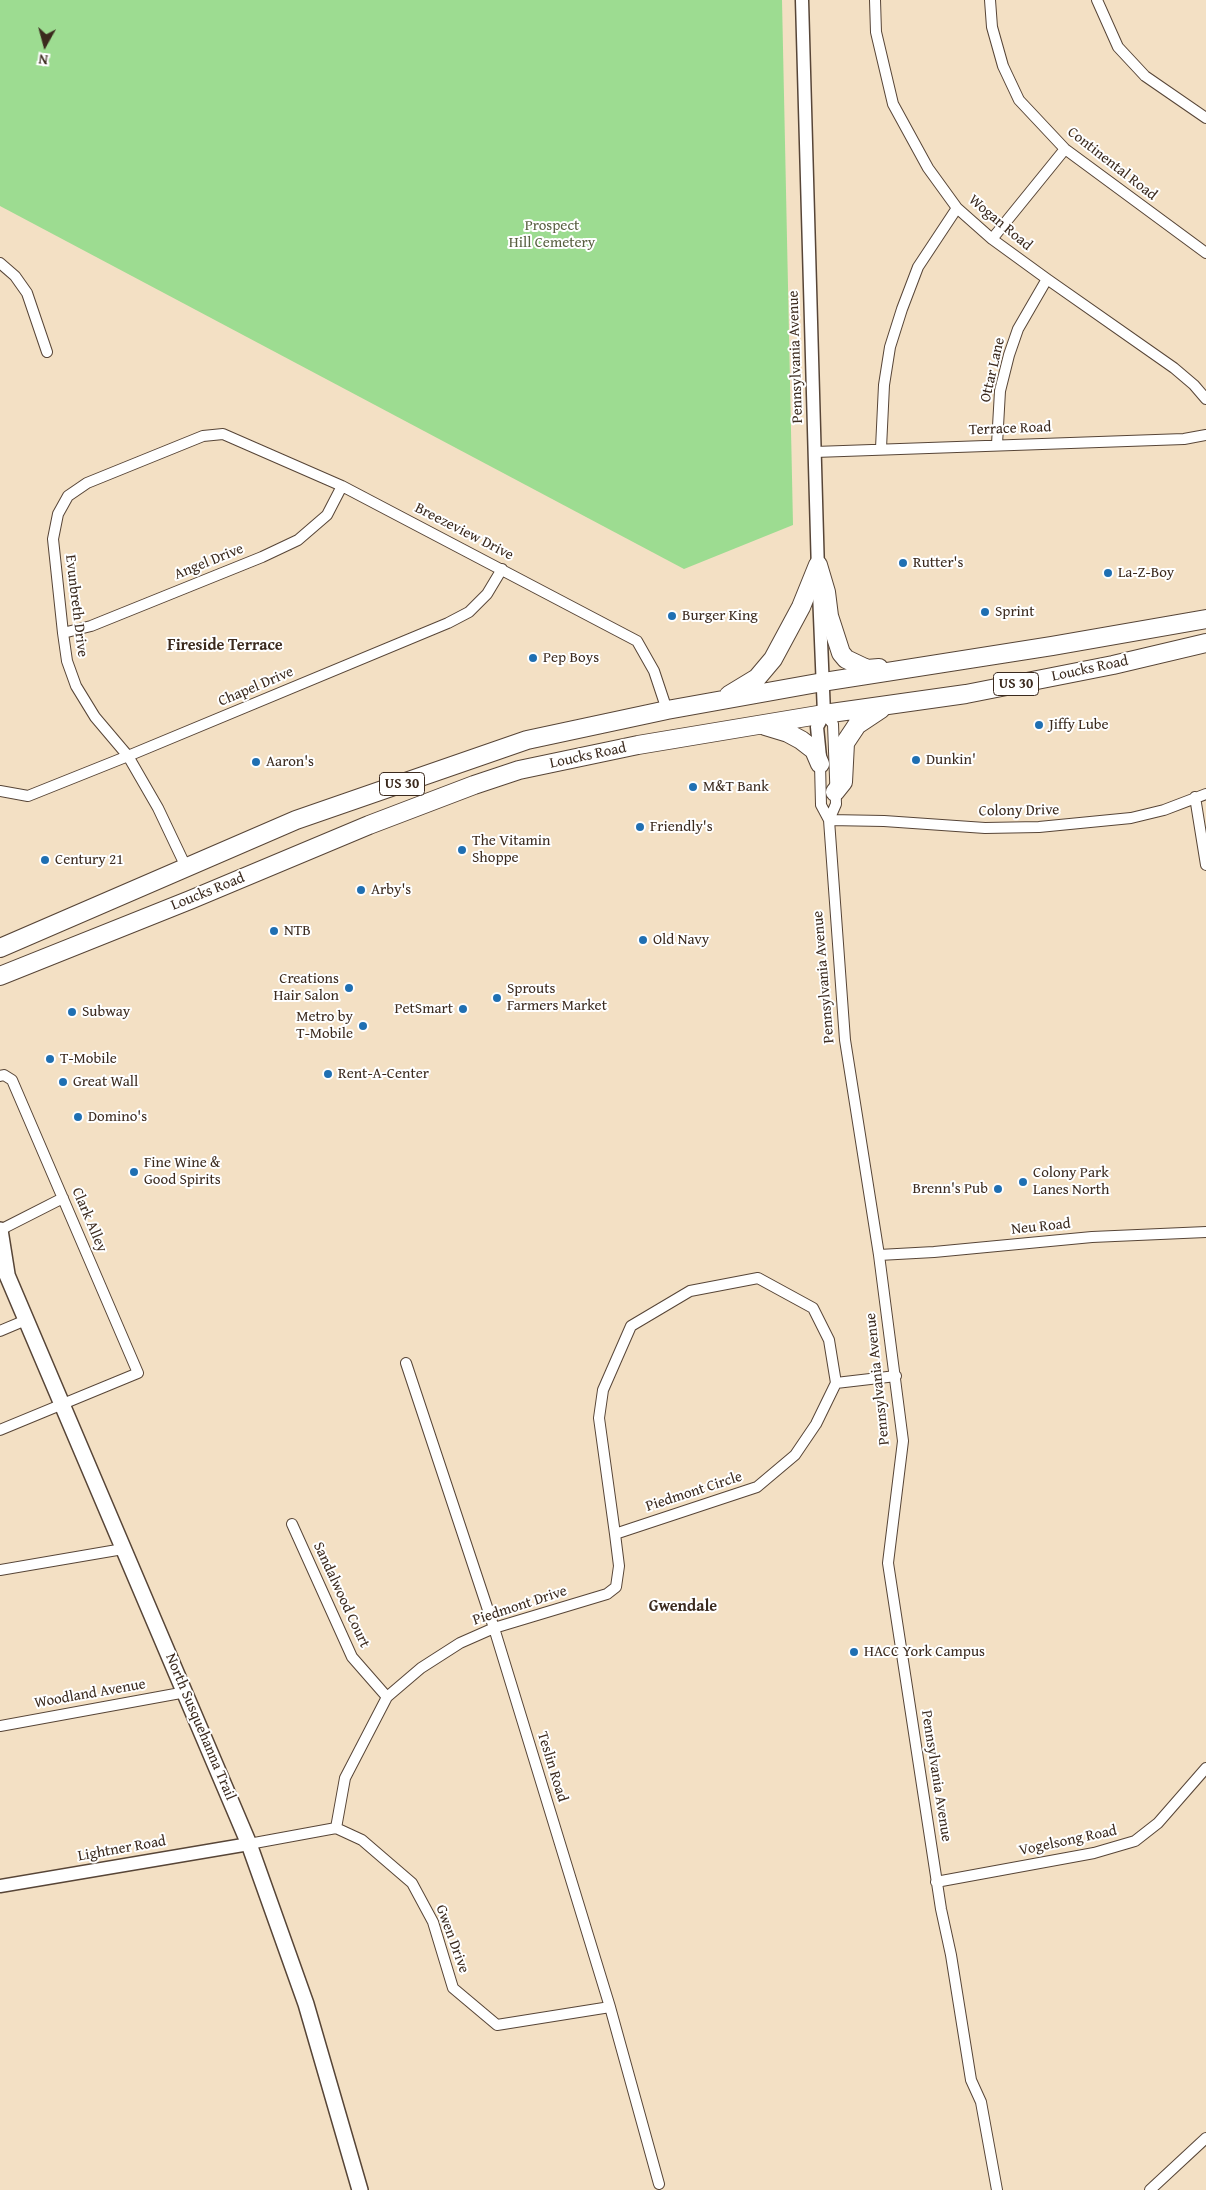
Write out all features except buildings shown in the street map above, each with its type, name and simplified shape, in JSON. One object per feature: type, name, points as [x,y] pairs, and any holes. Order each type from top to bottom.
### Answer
[{"type":"highway","points":[[818,565],[826,592],[829,616],[841,653],[846,659],[867,669],[900,665],[925,666]]},
{"type":"highway","points":[[721,700],[757,678],[773,659],[800,607],[818,565]]},
{"type":"highway","name":"Loucks Road","points":[[0,948],[296,820],[527,740],[721,700],[1206,619]]},
{"type":"highway","name":"Loucks Road","points":[[0,976],[190,900],[369,825],[519,770],[583,756],[824,714],[985,691],[1113,665],[1206,643]]},
{"type":"highway","points":[[835,792],[843,782],[845,743],[857,725],[887,706]]},
{"type":"highway","points":[[760,725],[788,733],[801,740],[814,750],[820,764]]},
{"type":"main road","name":"North Susquehanna Trail","points":[[0,1230],[4,1270],[186,1692],[249,1844],[306,2004],[360,2190]]},
{"type":"street","name":"Pennsylvania Avenue","points":[[802,0],[824,714],[817,727],[821,805],[829,820],[845,1040],[879,1255],[903,1441],[888,1563],[936,1882],[951,1955],[971,2080],[981,2102],[997,2190]]},
{"type":"street","name":"Wogan Road","points":[[875,0],[876,32],[893,104],[928,168],[957,208],[992,239],[1047,280],[1174,368],[1206,399]]},
{"type":"street","name":"Continental Road","points":[[990,0],[994,34],[1003,66],[1019,100],[1065,149],[1206,253]]},
{"type":"street","points":[[1096,0],[1118,48],[1145,76],[1206,118]]},
{"type":"street","points":[[992,239],[1065,149]]},
{"type":"street","points":[[881,448],[884,385],[890,347],[902,309],[918,267],[957,208]]},
{"type":"street","points":[[0,263],[15,276],[27,293],[47,352]]},
{"type":"street","name":"Ottar Lane","points":[[997,444],[1000,391],[1009,355],[1018,329],[1047,280]]},
{"type":"street","name":"Breezeview Drive","points":[[203,436],[223,434],[342,486],[636,641],[654,671],[668,710]]},
{"type":"street","name":"Terrace Road","points":[[815,452],[881,448],[1184,439],[1206,435]]},
{"type":"street","name":"Evunbreth Drive","points":[[186,867],[158,808],[128,756],[95,717],[76,686],[67,661],[53,539],[58,514],[68,496],[87,483],[203,436]]},
{"type":"street","name":"Angel Drive","points":[[63,633],[91,626],[298,540],[327,515],[342,486]]},
{"type":"street","name":"Chapel Drive","points":[[0,791],[28,796],[455,619],[470,612],[487,594],[502,569]]},
{"type":"street","name":"Pennsylvania Avenue","points":[[824,714],[833,724],[836,804],[829,820]]},
{"type":"street","name":"Colony Drive","points":[[829,820],[884,821],[985,828],[1039,828],[1130,818],[1164,810],[1206,794]]},
{"type":"street","points":[[1195,797],[1206,865]]},
{"type":"street","name":"Clark Alley","points":[[0,1076],[4,1075],[12,1080],[138,1373],[63,1404]]},
{"type":"street","points":[[0,1230],[63,1198]]},
{"type":"street","name":"Neu Road","points":[[879,1255],[934,1252],[1092,1237],[1206,1232]]},
{"type":"street","points":[[615,1534],[599,1418],[603,1390],[631,1326],[690,1291],[758,1278],[813,1308],[829,1340],[836,1383],[896,1376]]},
{"type":"street","points":[[0,1331],[26,1320]]},
{"type":"street","name":"Teslin Road","points":[[406,1363],[494,1628],[610,2007],[659,2184]]},
{"type":"street","name":"Piedmont Circle","points":[[615,1534],[757,1487],[796,1455],[816,1424],[836,1383]]},
{"type":"street","points":[[0,1430],[63,1404]]},
{"type":"street","name":"Sandalwood Court","points":[[292,1524],[352,1657],[387,1697]]},
{"type":"street","name":"Piedmont Drive","points":[[336,1828],[345,1778],[387,1697],[421,1668],[460,1643],[494,1628],[607,1594],[616,1587],[618,1579],[619,1566],[615,1534]]},
{"type":"street","points":[[0,1570],[124,1549]]},
{"type":"street","name":"Woodland Avenue","points":[[0,1726],[186,1692]]},
{"type":"street","name":"Vogelsong Road","points":[[936,1882],[1094,1853],[1135,1841],[1158,1823],[1206,1768]]},
{"type":"street","points":[[249,1844],[336,1828]]},
{"type":"street","name":"Gwen Drive","points":[[336,1828],[362,1840],[412,1882],[432,1922],[453,1988],[497,2025],[610,2007]]},
{"type":"street","name":"Lightner Road","points":[[0,1886],[249,1844]]},
{"type":"street","points":[[1150,2190],[1206,2138]]},
{"type":"green space","name":"Prospect Hill Cemetery","points":[[0,0],[782,0],[793,525],[684,569],[0,206]]},
{"type":"place","name":"Rutter's","points":[[903,563]]},
{"type":"place","name":"La-Z-Boy","points":[[1108,573]]},
{"type":"place","name":"Sprint","points":[[985,612]]},
{"type":"place","name":"Burger King","points":[[672,616]]},
{"type":"place","name":"Pep Boys","points":[[533,658]]},
{"type":"place","name":"Jiffy Lube","points":[[1039,725]]},
{"type":"place","name":"Dunkin'","points":[[916,760]]},
{"type":"place","name":"Aaron's","points":[[256,762]]},
{"type":"place","name":"M&T Bank","points":[[693,787]]},
{"type":"place","name":"Friendly's","points":[[640,827]]},
{"type":"place","name":"The Vitamin Shoppe","points":[[462,850]]},
{"type":"place","name":"Century 21","points":[[45,860]]},
{"type":"place","name":"Arby's","points":[[361,890]]},
{"type":"place","name":"NTB","points":[[274,931]]},
{"type":"place","name":"Old Navy","points":[[643,940]]},
{"type":"place","name":"Creations Hair Salon","points":[[349,988]]},
{"type":"place","name":"Sprouts Farmers Market","points":[[497,998]]},
{"type":"place","name":"PetSmart","points":[[463,1009]]},
{"type":"place","name":"Subway","points":[[72,1012]]},
{"type":"place","name":"Metro by T-Mobile","points":[[363,1026]]},
{"type":"place","name":"T-Mobile","points":[[50,1059]]},
{"type":"place","name":"Rent-A-Center","points":[[328,1074]]},
{"type":"place","name":"Great Wall","points":[[63,1082]]},
{"type":"place","name":"Domino's","points":[[78,1117]]},
{"type":"place","name":"Fine Wine & Good Spirits","points":[[134,1172]]},
{"type":"place","name":"Colony Park Lanes North","points":[[1023,1182]]},
{"type":"place","name":"Brenn's Pub","points":[[998,1189]]},
{"type":"place","name":"HACC York Campus","points":[[854,1652]]},
{"type":"district","name":"Fireside Terrace","points":[[225,646]]},
{"type":"district","name":"Gwendale","points":[[683,1607]]}]
